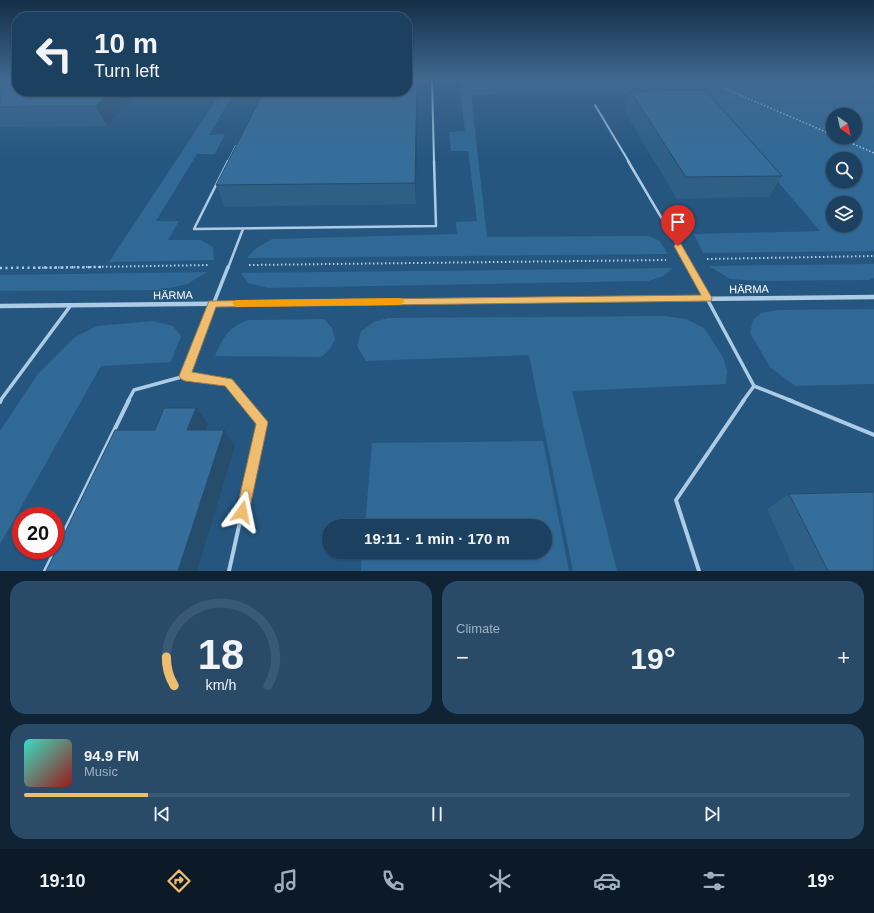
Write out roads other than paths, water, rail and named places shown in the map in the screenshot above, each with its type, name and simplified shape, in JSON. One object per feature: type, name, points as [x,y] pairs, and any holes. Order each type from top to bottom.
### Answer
[{"type":"street","name":"HÄRMA","points":[[0,306],[874,296]]},
{"type":"lane","points":[[239,139],[194,229],[436,226],[433,106]]},
{"type":"lane","points":[[595,106],[686,259],[754,386],[874,435]]},
{"type":"lane","points":[[185,376],[212,304],[243,229]]},
{"type":"lane","points":[[0,402],[72,305]]},
{"type":"lane","points":[[45,571],[134,390],[185,376],[228,382],[262,422],[229,571]]},
{"type":"lane","points":[[699,571],[676,500],[754,386]]}]
